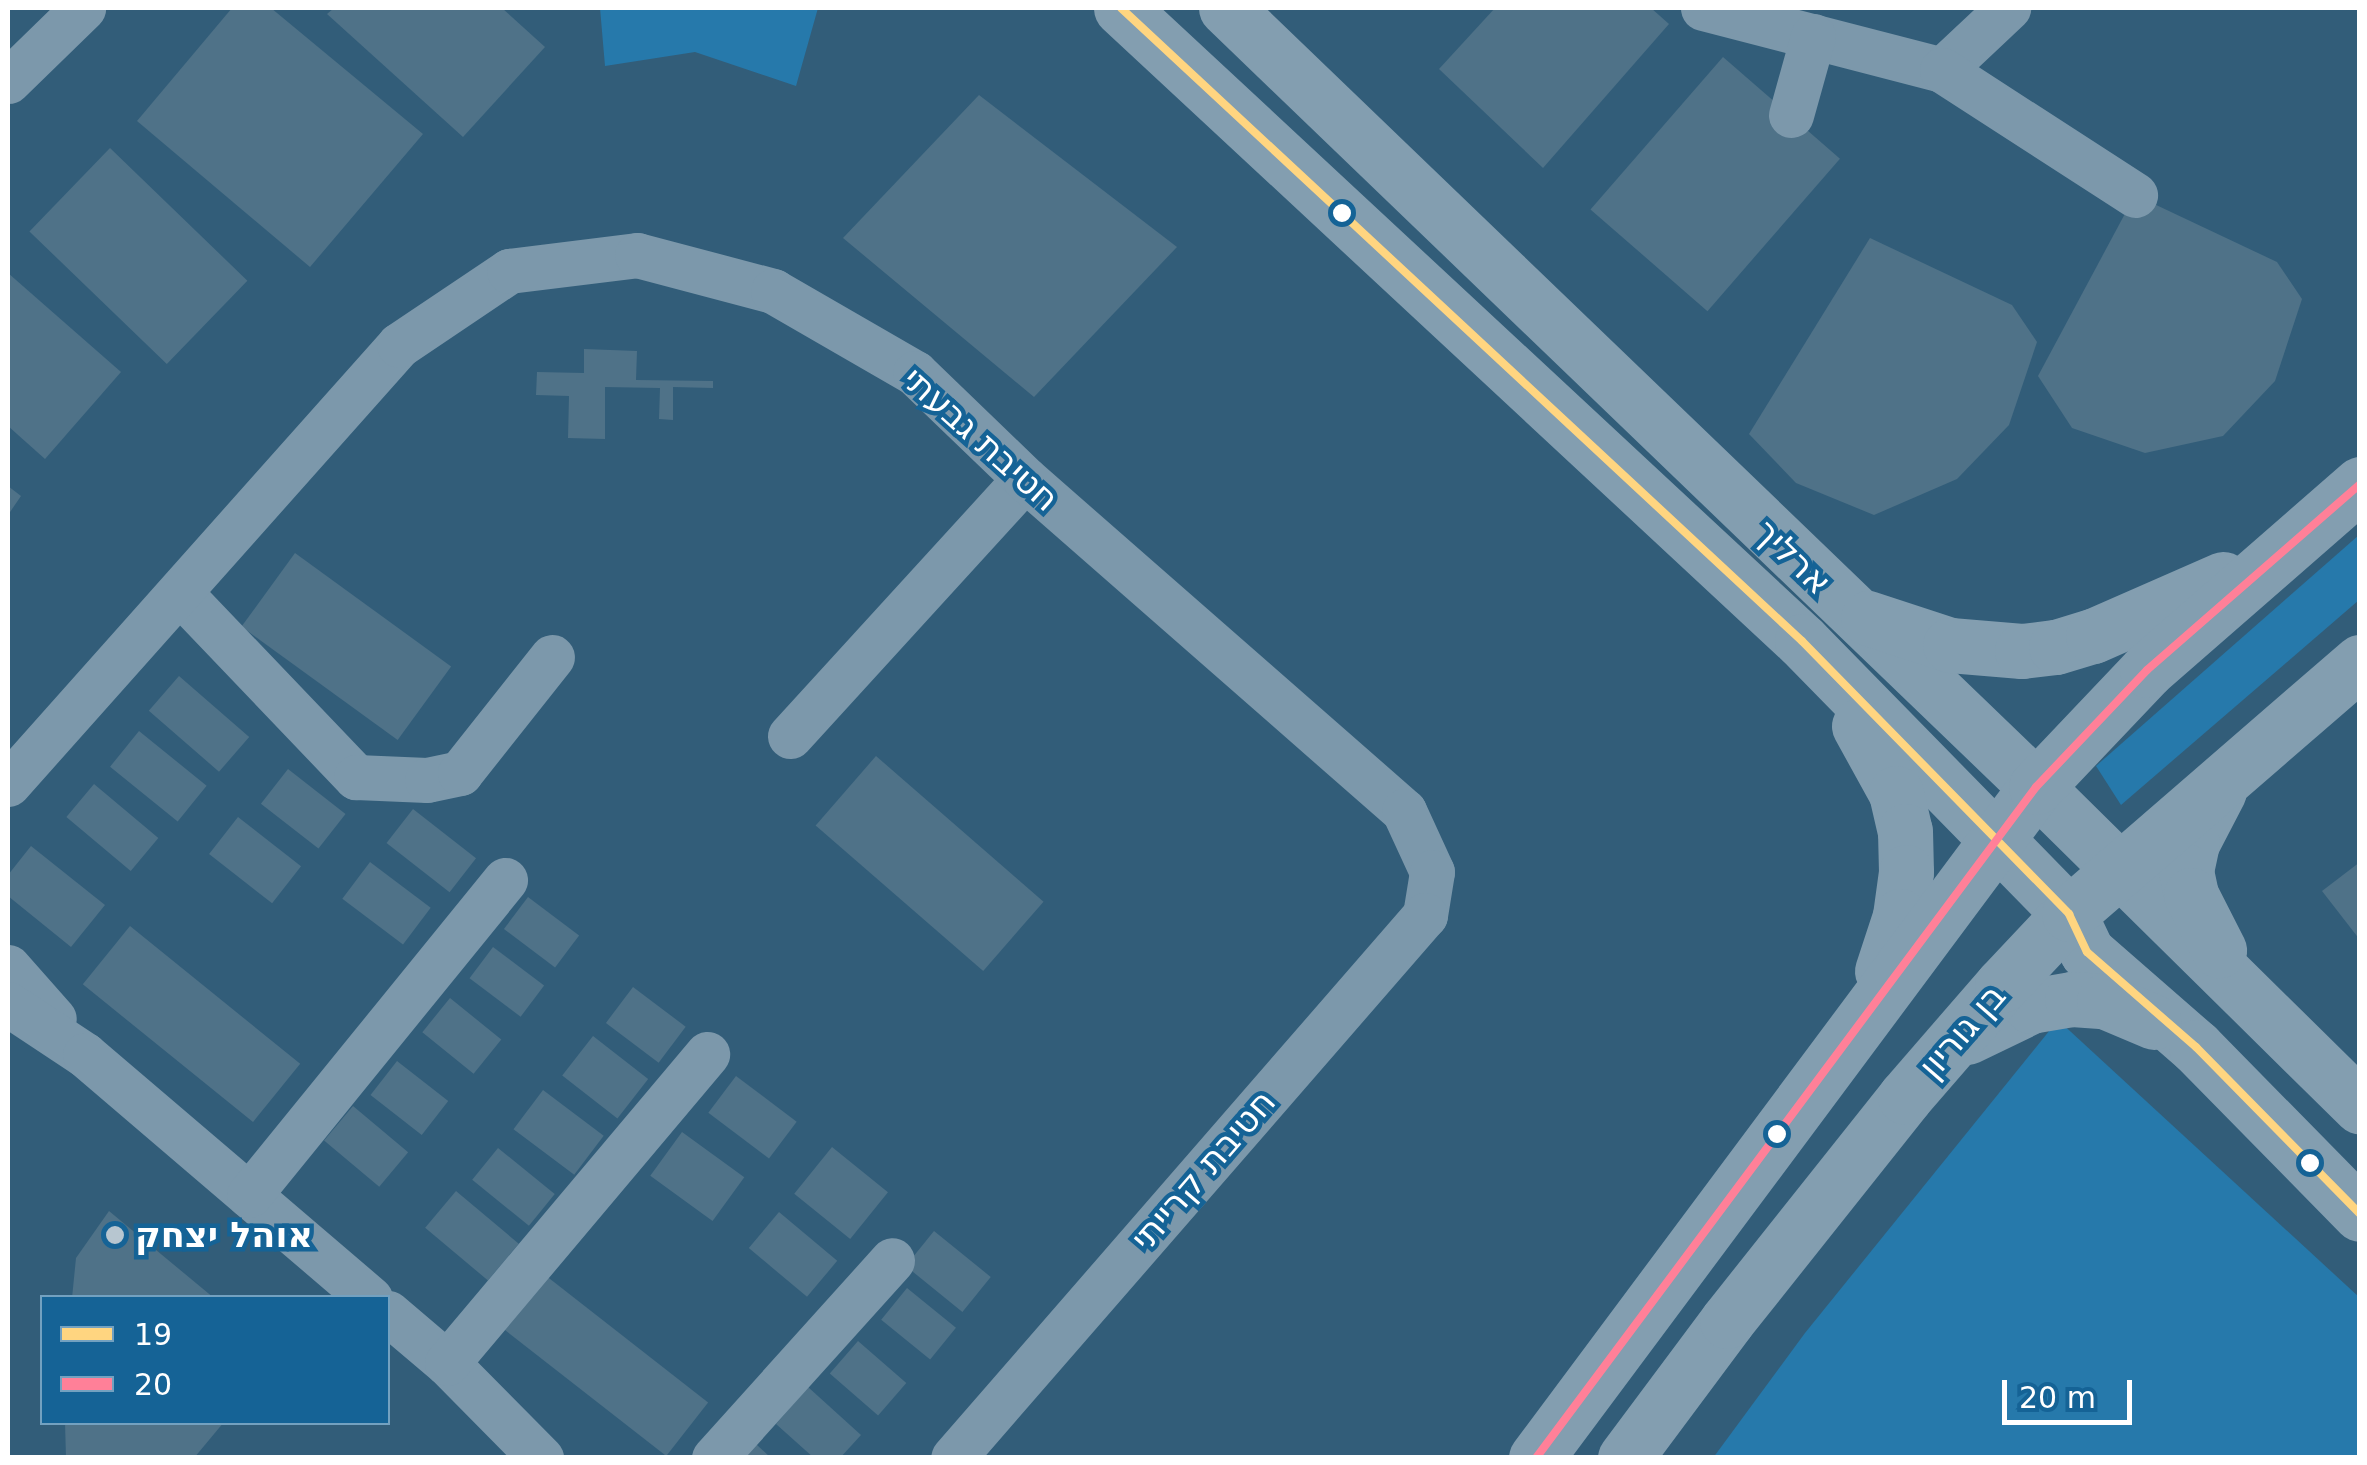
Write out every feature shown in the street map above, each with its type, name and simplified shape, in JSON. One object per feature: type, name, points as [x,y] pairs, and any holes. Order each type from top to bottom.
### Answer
[{"type":"main road","name":"ארליך","points":[[1121,8],[1802,641],[2069,914],[2087,952],[2188,1040],[2360,1214]]},
{"type":"main road","name":"ארליך","points":[[1226,8],[2036,788],[2360,1106]]},
{"type":"main road","points":[[1536,1458],[1994,839],[2036,788],[2146,670],[2360,484]]},
{"type":"main road","points":[[1842,604],[1905,634],[1950,645],[2005,650],[2056,647],[2093,636],[2276,555]]},
{"type":"main road","points":[[1802,641],[1875,750],[1896,793],[1905,831],[1906,872],[1900,916],[1862,1018]]},
{"type":"main road","name":"בן גוריון","points":[[1625,1458],[1738,1306],[1937,1060],[2069,914],[2360,662]]},
{"type":"main road","points":[[2232,771],[2206,810],[2186,871],[2205,928],[2246,996]]},
{"type":"main road","points":[[1937,1060],[1977,1030],[2031,1006],[2072,999],[2104,1002],[2134,1012],[2188,1040]]},
{"type":"street","points":[[8,81],[83,8]]},
{"type":"street","points":[[1703,8],[1942,70],[2136,196]]},
{"type":"street","points":[[1942,70],[2008,8]]},
{"type":"street","points":[[1792,116],[1813,36]]},
{"type":"street","name":"חטיבת גבעתי","points":[[8,784],[399,345],[509,271],[637,255],[773,291],[915,372],[1025,480],[1404,812],[1432,872]]},
{"type":"street","points":[[790,736],[1025,480]]},
{"type":"street","points":[[180,593],[356,777],[427,780],[460,774],[552,656]]},
{"type":"street","name":"חטיבת קרייתי","points":[[953,1458],[1425,915],[1432,872]]},
{"type":"street","points":[[249,1195],[506,880]]},
{"type":"street","points":[[8,966],[85,1055]]},
{"type":"street","points":[[8,1004],[85,1055],[366,1295]]},
{"type":"street","points":[[447,1363],[708,1054]]},
{"type":"street","points":[[714,1458],[892,1260]]},
{"type":"street","points":[[390,1315],[447,1363],[541,1458]]},
{"type":"shaded area","points":[[600,8],[818,8],[796,86],[695,52],[605,66]]},
{"type":"shaded area","points":[[2359,535],[2359,600],[2121,805],[2096,766]]},
{"type":"shaded area","points":[[2058,1020],[2359,1297],[2359,1457],[1713,1458],[1805,1333]]},
{"type":"building","points":[[232,8],[271,8],[423,134],[310,267],[137,121]]},
{"type":"building","points":[[334,8],[502,8],[545,47],[463,137],[327,14]]},
{"type":"building","points":[[1495,8],[1651,8],[1669,24],[1543,168],[1439,69]]},
{"type":"building","points":[[1723,57],[1840,159],[1707,311],[1590,209]]},
{"type":"building","points":[[979,95],[1177,247],[1034,397],[843,238]]},
{"type":"building","points":[[110,148],[247,281],[167,364],[29,231]]},
{"type":"building","points":[[2135,195],[2277,262],[2302,299],[2275,381],[2223,436],[2145,453],[2072,428],[2038,376]]},
{"type":"building","points":[[1870,238],[2012,305],[2037,342],[2009,425],[1957,479],[1874,515],[1796,483],[1749,434]]},
{"type":"building","points":[[8,273],[121,372],[45,459],[8,426]]},
{"type":"building","points":[[584,349],[637,351],[636,380],[713,381],[713,388],[673,387],[673,420],[659,419],[660,388],[605,387],[605,439],[568,438],[569,396],[536,395],[537,372],[584,373]]},
{"type":"building","points":[[8,486],[21,496],[8,515]]},
{"type":"building","points":[[295,553],[451,666],[398,740],[242,627]]},
{"type":"building","points":[[179,676],[249,737],[219,772],[149,711]]},
{"type":"building","points":[[139,731],[207,786],[178,821],[110,767]]},
{"type":"building","points":[[876,756],[1044,902],[983,971],[816,825]]},
{"type":"building","points":[[288,769],[346,814],[318,849],[261,804]]},
{"type":"building","points":[[94,784],[158,838],[131,871],[66,817]]},
{"type":"building","points":[[413,809],[476,858],[450,892],[387,843]]},
{"type":"building","points":[[238,817],[301,866],[272,903],[209,854]]},
{"type":"building","points":[[31,846],[105,905],[71,947],[8,896],[8,875]]},
{"type":"building","points":[[370,862],[431,908],[403,944],[342,899]]},
{"type":"building","points":[[2360,862],[2360,940],[2322,891]]},
{"type":"building","points":[[528,897],[579,936],[555,967],[504,929]]},
{"type":"building","points":[[130,926],[300,1064],[253,1122],[83,984]]},
{"type":"building","points":[[493,947],[544,986],[521,1017],[470,978]]},
{"type":"building","points":[[633,987],[686,1027],[659,1063],[606,1023]]},
{"type":"building","points":[[450,998],[501,1040],[474,1074],[422,1032]]},
{"type":"building","points":[[593,1036],[648,1079],[617,1118],[562,1075]]},
{"type":"building","points":[[397,1061],[448,1101],[422,1135],[371,1095]]},
{"type":"building","points":[[736,1076],[797,1122],[769,1158],[708,1113]]},
{"type":"building","points":[[543,1090],[604,1136],[574,1175],[514,1129]]},
{"type":"building","points":[[353,1106],[408,1152],[379,1187],[324,1140]]},
{"type":"building","points":[[682,1132],[744,1177],[713,1221],[650,1176]]},
{"type":"building","points":[[832,1147],[888,1192],[850,1239],[794,1194]]},
{"type":"building","points":[[498,1148],[555,1194],[529,1226],[472,1180]]},
{"type":"building","points":[[456,1191],[519,1244],[488,1280],[425,1228]]},
{"type":"building","name":"אוהל יצחק","points":[[109,1211],[210,1295],[72,1295],[76,1258]]},
{"type":"building","points":[[779,1212],[837,1261],[807,1297],[749,1248]]},
{"type":"building","points":[[934,1231],[991,1277],[962,1312],[906,1266]]},
{"type":"building","points":[[545,1275],[708,1402],[666,1456],[503,1329]]},
{"type":"building","points":[[907,1288],[956,1328],[930,1360],[881,1320]]},
{"type":"building","points":[[858,1341],[906,1383],[878,1415],[830,1373]]},
{"type":"building","points":[[808,1387],[861,1435],[840,1458],[814,1458],[776,1424]]},
{"type":"building","points":[[65,1425],[222,1425],[194,1458],[66,1458]]},
{"type":"building","points":[[756,1444],[771,1458],[744,1458]]},
{"type":"transit line","name":"19","points":[[1121,8],[1802,641],[2069,914],[2087,952],[2196,1047],[2360,1214]]},
{"type":"transit line","name":"20","points":[[1536,1458],[2036,787],[2147,670],[2360,484]]},
{"type":"place","name":"אוהל יצחק","points":[[115,1235]]}]
